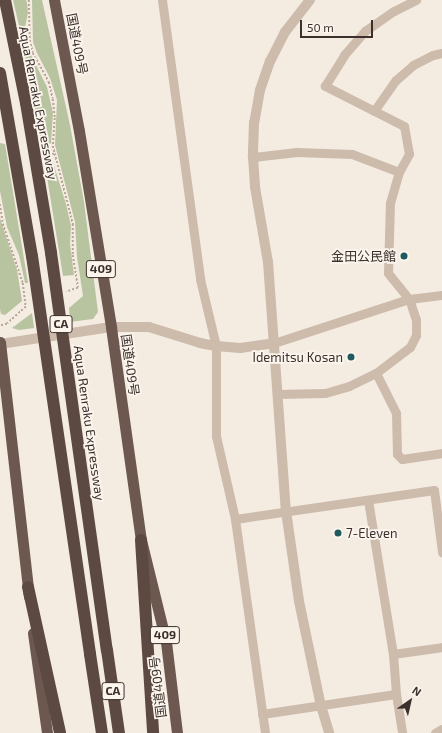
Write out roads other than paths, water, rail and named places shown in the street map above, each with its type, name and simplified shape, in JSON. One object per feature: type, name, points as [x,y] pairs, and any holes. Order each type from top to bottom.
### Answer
[{"type":"highway","name":"Aqua Renraku Expressway","points":[[4,0],[26,103],[51,253],[119,733]]},
{"type":"highway","name":"国道409号","points":[[54,0],[79,131],[111,327],[141,540],[166,642],[177,733]]},
{"type":"highway","name":"CA","points":[[0,73],[32,256],[102,733]]},
{"type":"highway","points":[[0,343],[28,587],[47,733]]},
{"type":"highway","points":[[141,540],[153,733]]},
{"type":"highway","points":[[28,587],[60,733]]},
{"type":"street","points":[[162,0],[200,279],[216,346],[216,436],[235,519],[265,733]]},
{"type":"street","points":[[310,0],[285,32],[267,68],[260,90],[254,123],[252,157],[255,187],[268,262],[286,511],[299,601],[321,706],[329,733]]},
{"type":"street","points":[[277,394],[325,393],[349,386],[376,373],[410,347],[416,335],[416,320],[409,299],[388,273],[390,203],[399,172],[409,154],[404,126],[325,86],[344,54],[365,31],[394,11],[416,0]]},
{"type":"street","points":[[374,111],[396,80],[413,65],[433,54],[442,53]]},
{"type":"street","points":[[252,157],[297,152],[352,154],[399,172]]},
{"type":"street","points":[[0,343],[111,327],[149,327],[200,343],[240,348],[274,343],[409,299],[442,295]]},
{"type":"street","points":[[376,373],[396,413],[397,454],[402,459],[442,454]]},
{"type":"street","points":[[235,519],[438,490],[442,552]]},
{"type":"street","points":[[368,500],[393,654],[396,694],[402,733]]},
{"type":"street","points":[[393,654],[442,647]]},
{"type":"street","points":[[262,714],[396,694]]},
{"type":"street","points":[[435,733],[442,729]]},
{"type":"place","name":"金田公民館","points":[[404,256]]},
{"type":"place","name":"Idemitsu Kosan","points":[[351,357]]},
{"type":"place","name":"7-Eleven","points":[[338,533]]}]
